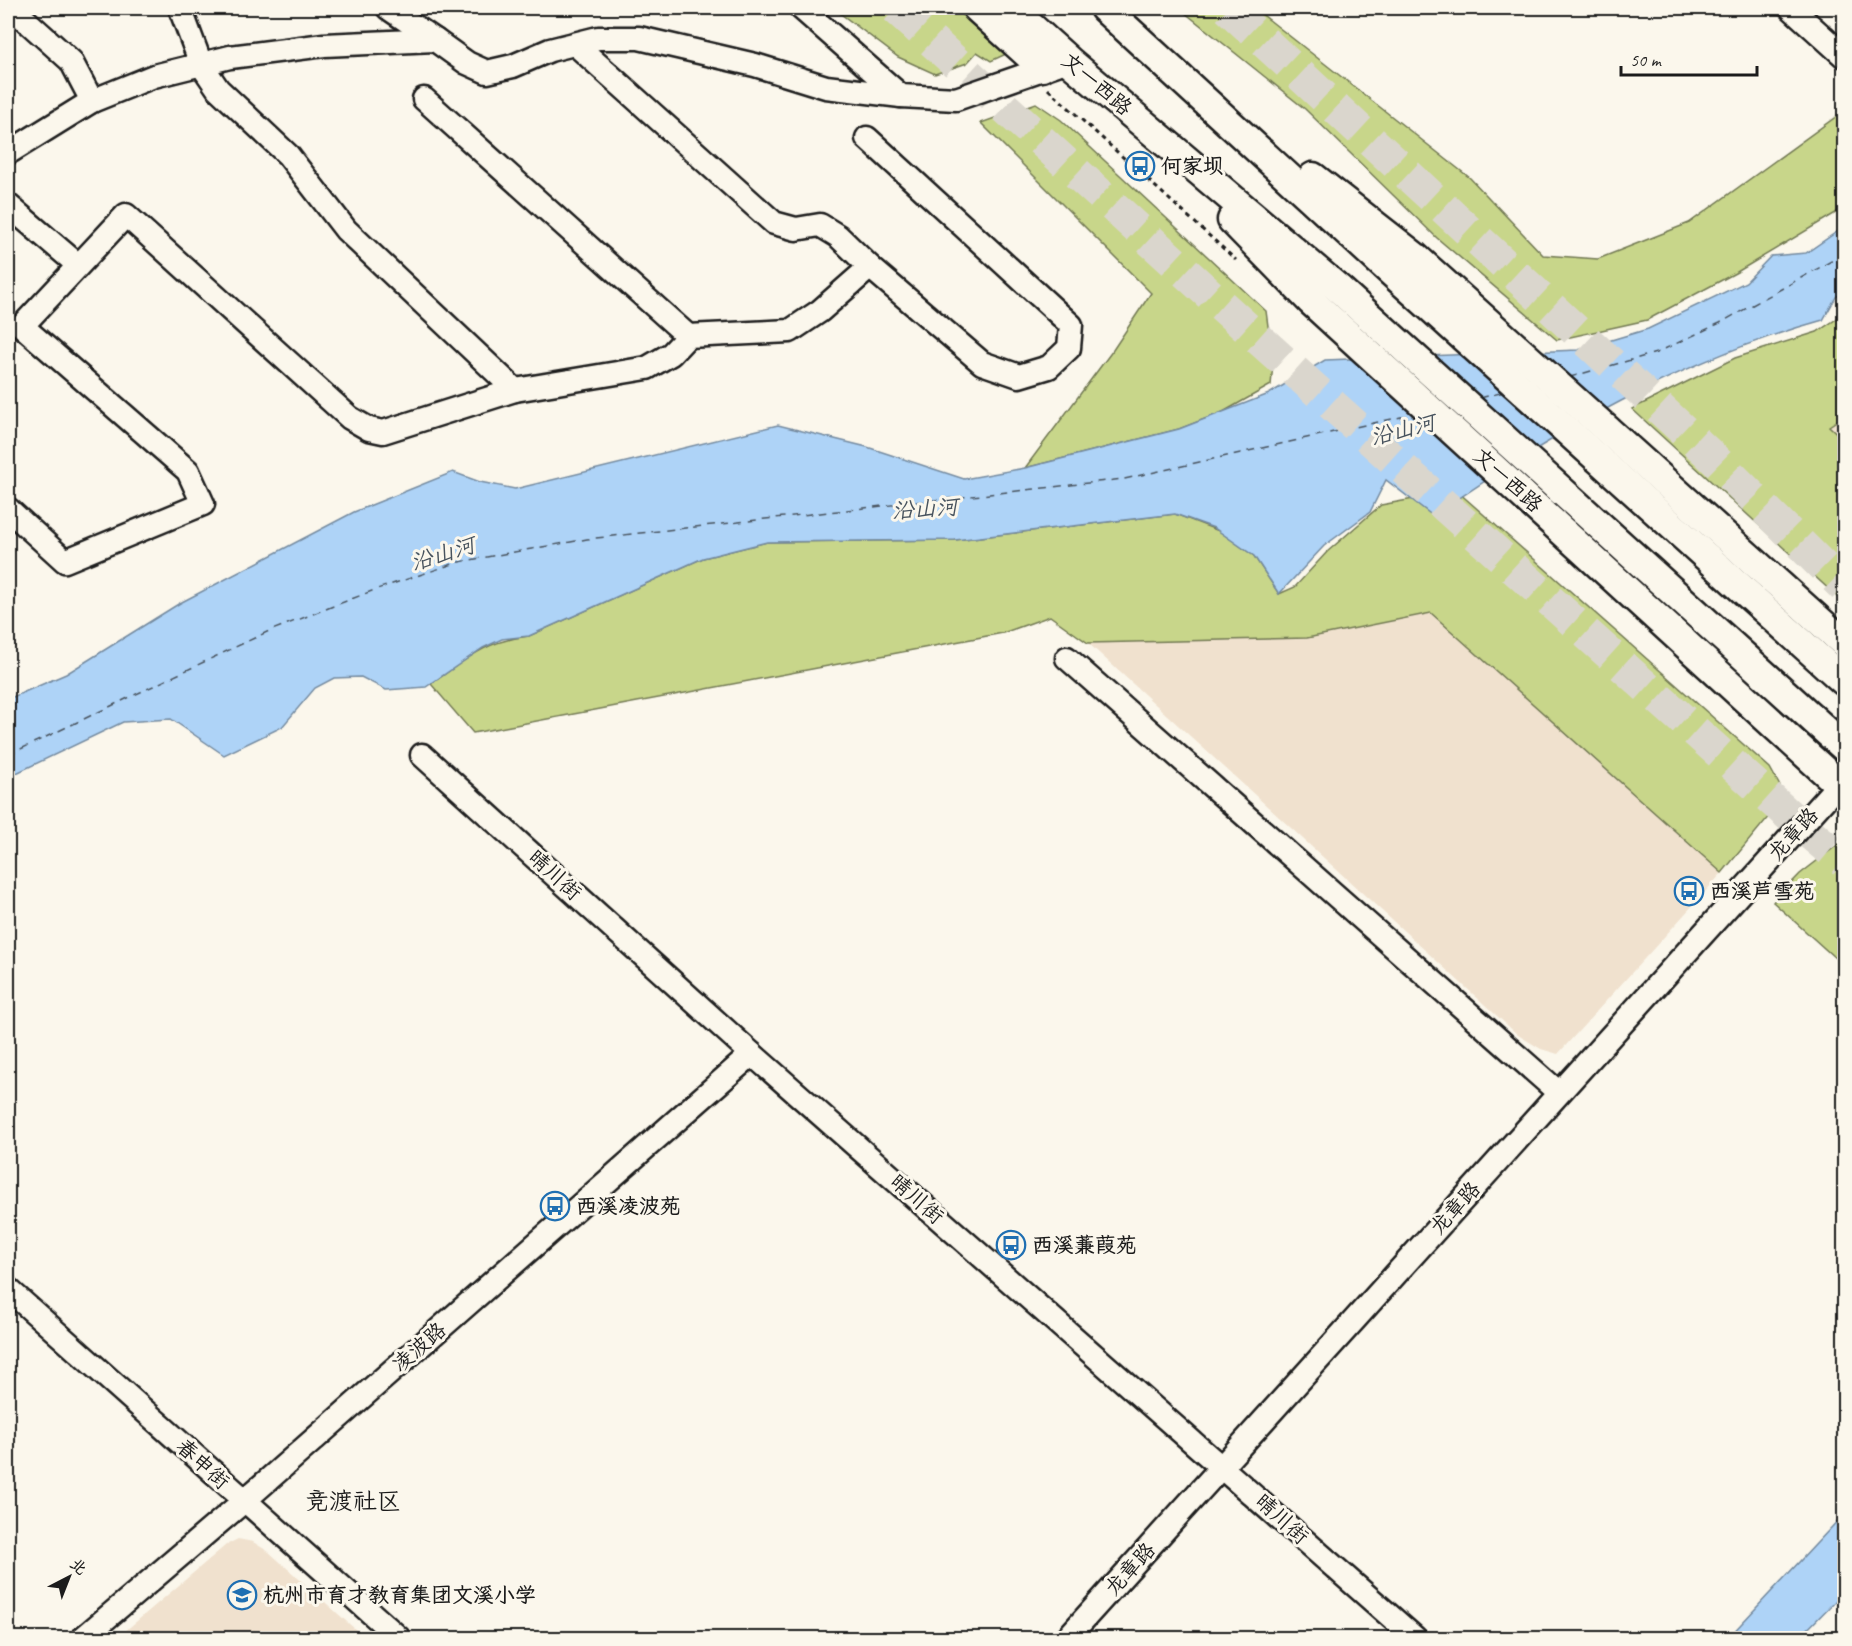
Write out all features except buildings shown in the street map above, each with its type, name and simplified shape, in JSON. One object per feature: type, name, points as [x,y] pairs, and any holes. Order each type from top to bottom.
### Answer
[{"type":"main road","points":[[977,8],[1047,67]]},
{"type":"main road","name":"文一西路","points":[[1010,8],[1047,67],[1185,159],[1340,290],[1845,747]]},
{"type":"main road","points":[[1104,8],[1127,19],[1229,122],[1387,268],[1845,681]]},
{"type":"main road","points":[[1229,122],[1280,152],[1414,256],[1845,643]]},
{"type":"main road","name":"文一西路","points":[[1185,159],[1214,201],[1311,301],[1843,784]]},
{"type":"street","points":[[12,8],[71,61],[92,101]]},
{"type":"street","points":[[180,8],[201,64],[218,89],[288,155],[346,230],[515,390]]},
{"type":"street","points":[[388,8],[467,63],[487,72],[513,66],[550,50],[598,38],[639,38],[755,65],[826,87],[901,96],[956,99],[1047,67]]},
{"type":"street","points":[[801,8],[901,96]]},
{"type":"street","points":[[1791,8],[1845,56]]},
{"type":"street","points":[[8,153],[92,101],[154,76],[230,57],[324,45],[435,40]]},
{"type":"street","points":[[575,44],[774,223],[796,229],[820,225],[838,236],[870,267],[982,363],[1019,376],[1049,367],[1069,348],[1071,325],[867,138]]},
{"type":"street","points":[[424,99],[688,336]]},
{"type":"street","points":[[8,205],[78,265]]},
{"type":"street","points":[[8,509],[65,561],[203,504],[188,471],[22,326],[126,215],[350,418],[369,429],[383,432],[515,390],[647,368],[671,354],[688,336],[790,331],[820,311],[870,267]]},
{"type":"street","points":[[1067,658],[1558,1092]]},
{"type":"street","name":"晴川街","points":[[422,755],[752,1054],[1415,1638]]},
{"type":"street","name":"龙章路","points":[[1067,1638],[1558,1092],[1843,784]]},
{"type":"street","name":"凌波路","points":[[83,1638],[244,1501],[752,1054]]},
{"type":"street","name":"春申街","points":[[8,1288],[399,1638]]},
{"type":"path","points":[[1047,67],[1245,268]]},
{"type":"shaded area","points":[[1844,416],[1844,440],[1829,426]]},
{"type":"shaded area","points":[[1431,613],[1722,873],[1558,1054],[1541,1049],[1518,1035],[1088,643],[1307,638]]},
{"type":"shaded area","name":"杭州市育才教育集团文溪小学","points":[[238,1539],[253,1542],[269,1552],[365,1638],[117,1638],[226,1545]]},
{"type":"green space","points":[[833,8],[955,8],[1006,54],[991,61],[977,52],[967,63],[935,74],[898,57]]},
{"type":"green space","points":[[1179,8],[1254,8],[1470,178],[1543,255],[1598,259],[1689,223],[1844,111],[1844,208],[1737,272],[1647,320],[1557,340],[1437,238],[1305,109]]},
{"type":"green space","points":[[1036,103],[1061,120],[1266,311],[1273,364],[1271,385],[1223,412],[1179,429],[1025,468],[1113,350],[1151,293],[981,123]]},
{"type":"green space","points":[[1844,314],[1844,416],[1829,426],[1844,440],[1844,603],[1632,409],[1735,358],[1817,332]]},
{"type":"green space","points":[[1457,491],[1770,768],[1781,788],[1775,809],[1722,873],[1431,613],[1307,638],[1088,643],[1050,616],[1003,633],[473,733],[431,684],[466,659],[488,647],[513,638],[529,636],[703,558],[767,542],[955,540],[1175,514],[1219,531],[1254,556],[1279,594],[1295,587],[1327,552],[1381,505]]},
{"type":"green space","points":[[1844,840],[1844,966],[1773,902],[1800,874]]},
{"type":"water","name":"沿山河","points":[[1844,227],[1844,291],[1836,297],[1823,320],[1719,355],[1669,377],[1572,428],[1478,485],[1433,516],[1386,480],[1370,512],[1324,546],[1279,594],[1254,556],[1214,528],[1175,514],[955,540],[767,542],[703,558],[529,636],[502,639],[483,648],[426,687],[386,690],[361,677],[334,678],[315,688],[282,727],[224,755],[171,719],[123,722],[8,777],[8,699],[66,674],[180,603],[354,512],[453,472],[480,482],[515,489],[778,425],[867,447],[964,479],[1025,468],[1179,429],[1269,394],[1325,360],[1578,350],[1648,329],[1746,282],[1771,256],[1806,253]]},
{"type":"water","points":[[1844,1514],[1844,1592],[1799,1638],[1728,1638]]},
{"type":"ferry route","points":[[1570,377],[1656,353],[1720,323],[1844,254]]},
{"type":"ferry route","points":[[1480,398],[1504,392]]},
{"type":"ferry route","points":[[8,755],[267,632],[377,589],[459,562],[587,539],[1124,479],[1414,414]]},
{"type":"tunnel","points":[[896,8],[1219,303],[1793,819],[1844,862]]},
{"type":"tunnel","points":[[1228,8],[1709,454],[1844,587]]},
{"type":"place","name":"何家坝","points":[[1140,166]]},
{"type":"place","name":"西溪芦雪苑","points":[[1689,891]]},
{"type":"place","name":"西溪凌波苑","points":[[555,1206]]},
{"type":"place","name":"西溪蒹葭苑","points":[[1011,1245]]},
{"type":"place","name":"杭州市育才教育集团文溪小学","points":[[242,1595]]},
{"type":"district","name":"竞渡社区","points":[[353,1501]]}]
